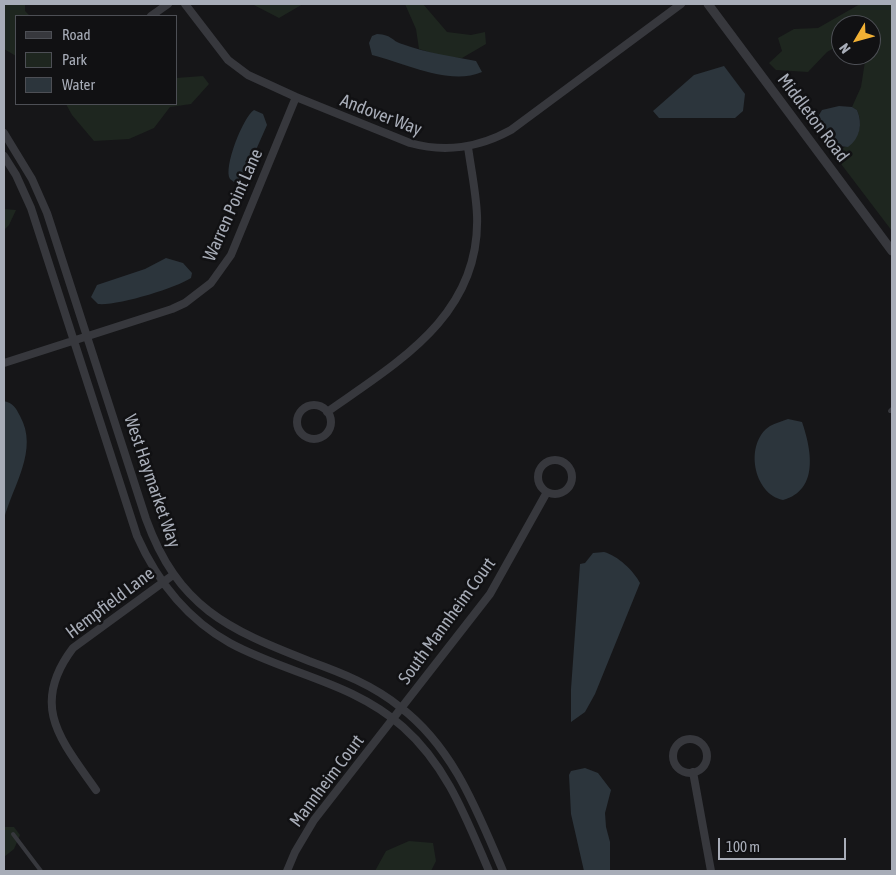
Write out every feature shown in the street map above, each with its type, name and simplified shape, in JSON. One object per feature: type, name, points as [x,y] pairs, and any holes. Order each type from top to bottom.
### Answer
[{"type":"street","points":[[153,15],[168,4]]},
{"type":"street","name":"Andover Way","points":[[185,4],[228,60],[238,68],[296,97],[410,143],[436,149],[468,147],[499,136],[522,122],[681,4]]},
{"type":"street","name":"Middleton Road","points":[[708,4],[892,251]]},
{"type":"street","name":"Warren Point Lane","points":[[4,363],[172,309],[192,298],[211,283],[231,255],[296,97]]},
{"type":"street","name":"West Haymarket Way","points":[[4,133],[29,172],[40,197],[88,336],[146,518],[155,542],[173,574],[204,608],[238,631],[355,679],[398,713],[423,728],[451,762],[470,797],[503,871]]},
{"type":"street","points":[[327,412],[411,352],[439,325],[456,300],[469,268],[476,232],[475,190],[468,147]]},
{"type":"street","name":"West Haymarket Way","points":[[4,156],[16,175],[31,208],[137,536],[162,582],[190,613],[231,643],[338,686],[398,713],[444,775],[461,806],[489,871]]},
{"type":"street","points":[[318,406],[327,412],[330,427],[325,435],[310,439],[300,432],[297,421],[298,416],[306,407],[318,406]]},
{"type":"street","points":[[560,460],[571,471],[570,486],[557,494],[547,492],[539,484],[538,473],[540,468],[549,461],[560,460]]},
{"type":"street","name":"South Mannheim Court","points":[[398,713],[490,594],[547,492]]},
{"type":"street","name":"Hempfield Lane","points":[[96,790],[56,731],[52,717],[53,685],[64,660],[74,648],[173,574]]},
{"type":"street","name":"Mannheim Court","points":[[287,871],[295,852],[314,820],[398,713]]},
{"type":"street","points":[[688,739],[696,740],[703,745],[707,754],[705,762],[700,769],[693,772],[683,771],[676,766],[673,758],[674,749],[679,742],[688,739]]},
{"type":"street","points":[[693,772],[711,871]]},
{"type":"lane","points":[[13,834],[41,871]]},
{"type":"green space","points":[[4,4],[25,4],[25,11],[29,15],[15,15],[15,55],[4,49]]},
{"type":"green space","points":[[252,4],[303,4],[279,18]]},
{"type":"green space","points":[[405,4],[423,4],[447,32],[471,35],[485,32],[486,44],[462,58],[445,57],[419,49],[416,29]]},
{"type":"green space","points":[[860,4],[892,4],[892,231],[832,152],[839,146],[843,148],[848,145],[856,137],[860,127],[857,110],[852,107],[861,87],[864,65],[881,65],[881,15],[841,15]]},
{"type":"green space","points":[[831,21],[831,50],[808,72],[776,70],[769,63],[782,51],[778,38],[794,29],[818,28]]},
{"type":"green space","points":[[203,76],[209,84],[191,104],[170,107],[154,128],[129,139],[94,141],[72,115],[67,105],[178,105],[178,78]]},
{"type":"green space","points":[[4,209],[16,210],[9,225],[4,230]]},
{"type":"green space","points":[[4,827],[14,827],[20,835],[14,849],[4,857]]},
{"type":"green space","points":[[409,841],[433,843],[436,861],[431,871],[375,871],[386,851]]},
{"type":"water","points":[[377,34],[386,35],[398,42],[420,50],[476,61],[482,72],[469,76],[441,75],[372,55],[369,43],[372,36]]},
{"type":"water","points":[[724,66],[745,94],[743,111],[735,118],[659,118],[653,111],[694,75]]},
{"type":"water","points":[[839,106],[852,107],[857,110],[859,115],[858,135],[848,147],[839,146],[828,130],[819,129],[816,120],[822,110]]},
{"type":"water","points":[[254,110],[263,114],[267,125],[244,177],[234,182],[230,179],[229,165],[235,143],[245,122]]},
{"type":"water","points":[[166,258],[183,263],[192,273],[191,278],[160,291],[118,302],[98,304],[91,297],[97,285],[145,269]]},
{"type":"water","points":[[4,401],[16,408],[19,413],[25,429],[27,442],[26,455],[4,519]]},
{"type":"water","points":[[788,419],[802,422],[810,455],[810,467],[808,478],[803,487],[795,495],[783,500],[773,496],[765,488],[759,478],[755,455],[757,444],[762,434],[770,426]]},
{"type":"water","points":[[604,552],[625,564],[640,583],[595,694],[585,712],[571,722],[571,689],[580,564],[585,563],[593,553]]},
{"type":"water","points":[[585,768],[598,773],[611,790],[605,813],[610,842],[610,871],[584,871],[571,814],[569,775],[571,771]]}]
